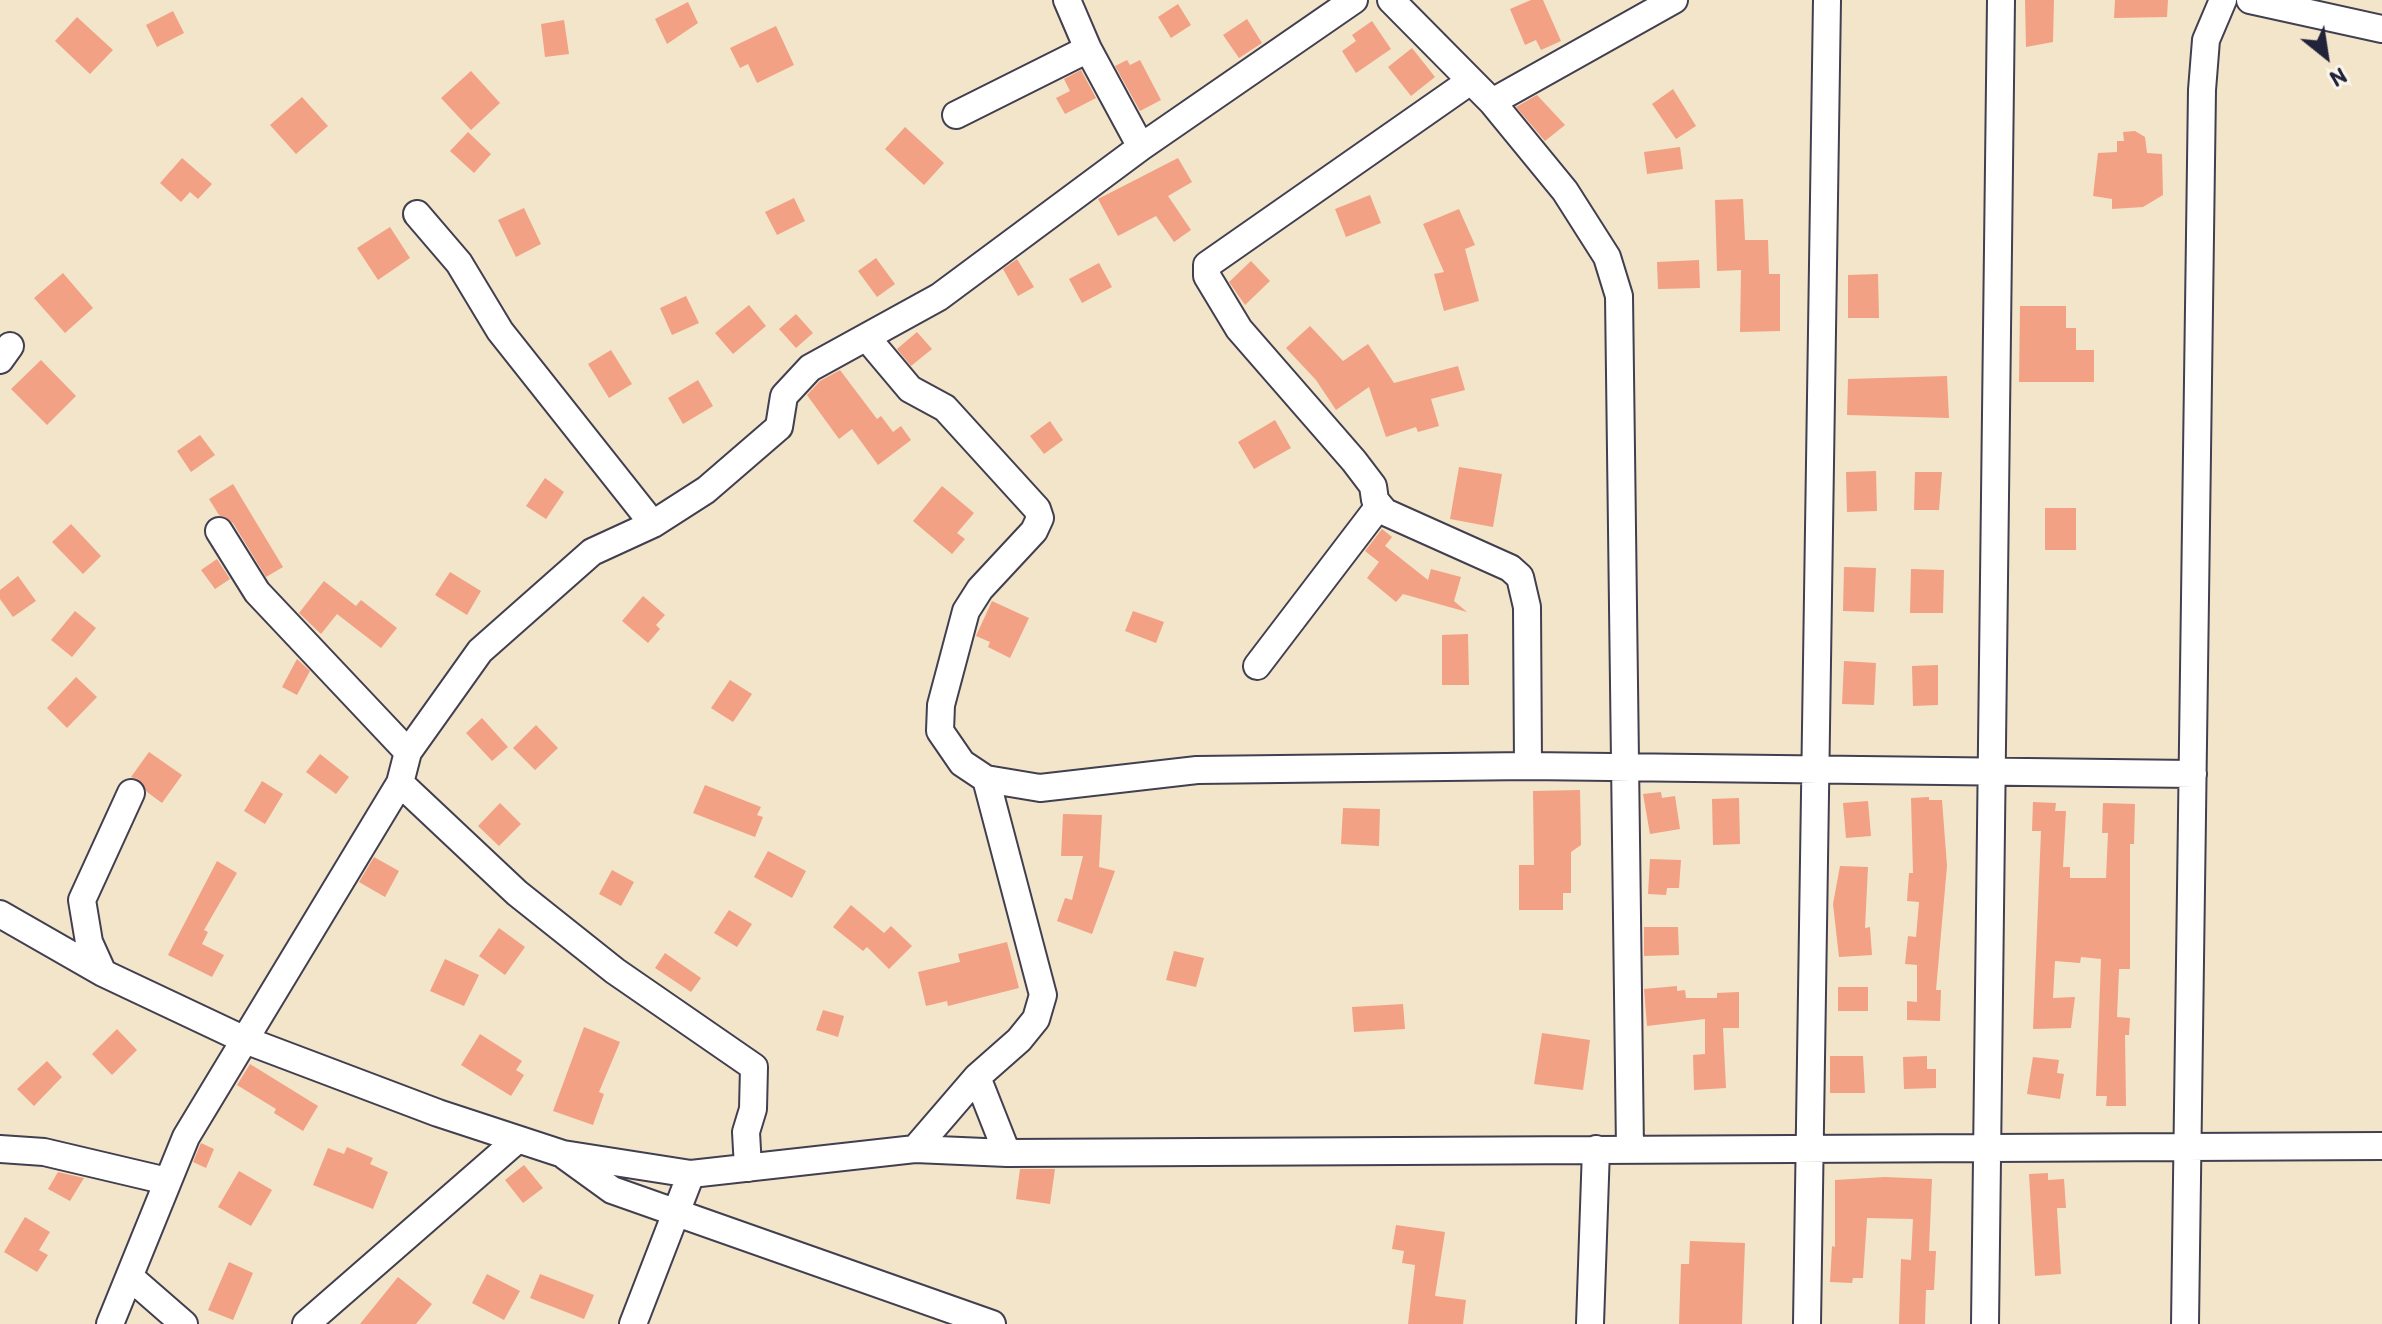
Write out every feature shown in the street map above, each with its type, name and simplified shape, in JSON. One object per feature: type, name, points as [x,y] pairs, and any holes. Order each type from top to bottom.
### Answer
[{"type":"street","points":[[1067,0],[1088,49],[1141,147]]},
{"type":"street","points":[[110,1324],[186,1137],[400,783],[408,752],[480,651],[592,552],[653,524],[706,490],[779,427],[784,396],[810,368],[939,297],[1141,147],[1354,0]]},
{"type":"street","points":[[1391,0],[1492,102],[1593,229],[1607,257],[1619,296],[1630,1149]]},
{"type":"street","points":[[1807,1324],[1827,0]]},
{"type":"street","points":[[1985,1324],[2001,0]]},
{"type":"street","points":[[2185,1324],[2202,90],[2206,40],[2223,0]]},
{"type":"street","points":[[2250,0],[2382,29]]},
{"type":"street","points":[[1492,102],[1667,1]]},
{"type":"street","points":[[956,115],[1088,49]]},
{"type":"street","points":[[1469,82],[1207,265],[1207,276],[1239,329],[1339,441],[1373,486],[1379,506],[1510,568],[1520,577],[1527,607],[1528,766]]},
{"type":"street","points":[[417,214],[459,263],[500,331],[653,524]]},
{"type":"street","points":[[867,338],[910,389],[945,408],[1037,509],[1040,518],[1034,531],[980,589],[966,611],[941,705],[940,731],[962,763],[986,779],[1040,788],[1197,770],[1528,766],[2193,774]]},
{"type":"street","points":[[1257,666],[1379,506]]},
{"type":"street","points":[[219,531],[257,592],[408,752]]},
{"type":"street","points":[[915,1149],[977,1077],[1019,1040],[1036,1019],[1043,995],[986,779]]},
{"type":"street","points":[[400,783],[517,893],[615,971],[754,1067],[753,1109],[746,1132],[748,1168]]},
{"type":"street","points":[[103,973],[89,942],[82,900],[131,793]]},
{"type":"street","points":[[0,914],[103,973],[245,1040],[563,1154],[691,1174],[915,1149],[1007,1153],[2382,1146]]},
{"type":"street","points":[[977,1077],[1007,1153]]},
{"type":"street","points":[[306,1324],[517,1140]]},
{"type":"street","points":[[0,1149],[44,1152],[167,1181]]},
{"type":"street","points":[[1590,1324],[1596,1149]]},
{"type":"street","points":[[563,1154],[612,1190],[992,1324]]},
{"type":"street","points":[[633,1324],[691,1174]]},
{"type":"street","points":[[130,1277],[184,1324]]},
{"type":"building","points":[[1531,0],[1543,0],[1561,41],[1541,50],[1536,40],[1525,45],[1510,9]]},
{"type":"building","points":[[2025,0],[2054,0],[2053,42],[2026,47]]},
{"type":"building","points":[[2115,0],[2168,0],[2167,17],[2114,18]]},
{"type":"building","points":[[688,2],[698,23],[667,44],[655,19]]},
{"type":"building","points":[[1178,4],[1191,25],[1171,38],[1158,17]]},
{"type":"building","points":[[173,11],[184,33],[157,47],[146,25]]},
{"type":"building","points":[[77,17],[113,50],[90,74],[55,41]]},
{"type":"building","points":[[1247,19],[1262,43],[1239,58],[1223,35]]},
{"type":"building","points":[[564,20],[569,54],[545,57],[541,24]]},
{"type":"building","points":[[1372,21],[1391,49],[1356,73],[1342,51],[1356,41],[1352,35]]},
{"type":"building","points":[[776,26],[794,65],[757,83],[748,64],[740,68],[730,48]]},
{"type":"building","points":[[1412,48],[1435,77],[1411,96],[1388,67]]},
{"type":"building","points":[[1127,60],[1130,65],[1140,60],[1161,100],[1140,111],[1115,66]]},
{"type":"building","points":[[1081,70],[1096,98],[1065,114],[1056,98],[1070,91],[1064,79]]},
{"type":"building","points":[[471,71],[500,103],[471,130],[441,98]]},
{"type":"building","points":[[1673,89],[1696,126],[1676,139],[1652,104]]},
{"type":"building","points":[[1537,95],[1565,125],[1545,141],[1516,107]]},
{"type":"building","points":[[302,97],[328,126],[296,154],[270,125]]},
{"type":"building","points":[[905,127],[944,163],[924,185],[885,149]]},
{"type":"building","points":[[2135,131],[2145,137],[2147,153],[2162,154],[2163,195],[2143,207],[2112,209],[2112,199],[2093,196],[2098,153],[2117,152],[2117,141],[2124,141],[2123,132]]},
{"type":"building","points":[[468,132],[491,154],[474,173],[450,151]]},
{"type":"building","points":[[1680,147],[1683,169],[1647,174],[1644,152]]},
{"type":"building","points":[[182,158],[212,184],[198,199],[190,192],[181,202],[160,183]]},
{"type":"building","points":[[1178,158],[1192,182],[1168,196],[1191,230],[1174,242],[1156,216],[1118,236],[1098,199]]},
{"type":"building","points":[[1370,195],[1381,223],[1346,237],[1335,209]]},
{"type":"building","points":[[794,198],[805,221],[777,235],[765,212]]},
{"type":"building","points":[[1743,199],[1745,240],[1768,240],[1769,274],[1780,274],[1780,331],[1740,332],[1741,270],[1717,271],[1715,200]]},
{"type":"building","points":[[524,208],[541,244],[516,257],[498,220]]},
{"type":"building","points":[[1459,209],[1475,245],[1465,249],[1479,301],[1444,311],[1434,274],[1444,272],[1423,224]]},
{"type":"building","points":[[390,227],[410,258],[378,280],[357,248]]},
{"type":"building","points":[[876,258],[895,284],[877,297],[858,271]]},
{"type":"building","points":[[1017,259],[1034,287],[1018,296],[1003,269]]},
{"type":"building","points":[[1699,260],[1700,288],[1658,289],[1657,262]]},
{"type":"building","points":[[1251,261],[1270,281],[1245,305],[1229,282]]},
{"type":"building","points":[[1099,263],[1112,287],[1082,303],[1069,279]]},
{"type":"building","points":[[63,273],[93,308],[65,333],[34,298]]},
{"type":"building","points":[[1878,274],[1879,318],[1848,318],[1848,275]]},
{"type":"building","points":[[686,296],[699,323],[672,335],[660,308]]},
{"type":"building","points":[[749,305],[766,326],[733,354],[715,333]]},
{"type":"building","points":[[2020,306],[2066,306],[2066,328],[2076,328],[2076,350],[2094,350],[2094,382],[2019,382]]},
{"type":"building","points":[[796,314],[813,333],[796,348],[779,329]]},
{"type":"building","points":[[1310,326],[1343,361],[1368,344],[1394,383],[1458,366],[1465,390],[1431,399],[1439,426],[1418,432],[1416,427],[1386,437],[1369,387],[1336,410],[1316,380],[1286,348]]},
{"type":"building","points":[[917,332],[932,349],[911,366],[897,349]]},
{"type":"building","points":[[611,350],[632,384],[609,398],[588,364]]},
{"type":"building","points":[[41,360],[76,396],[47,425],[11,389]]},
{"type":"building","points":[[840,370],[877,419],[881,416],[893,432],[901,426],[911,440],[878,465],[852,429],[839,439],[807,395],[820,381]]},
{"type":"building","points":[[1947,376],[1949,418],[1847,415],[1848,379]]},
{"type":"building","points":[[698,380],[713,406],[683,424],[668,398]]},
{"type":"building","points":[[1275,420],[1291,448],[1254,469],[1238,442]]},
{"type":"building","points":[[1050,421],[1063,440],[1044,454],[1030,436]]},
{"type":"building","points":[[200,435],[215,455],[191,472],[177,451]]},
{"type":"building","points":[[1459,467],[1502,474],[1493,527],[1450,519]]},
{"type":"building","points":[[1876,471],[1877,511],[1847,512],[1846,472]]},
{"type":"building","points":[[1915,472],[1942,472],[1939,510],[1914,510]]},
{"type":"building","points":[[545,478],[564,492],[546,519],[526,506]]},
{"type":"building","points":[[233,484],[283,567],[266,577],[233,523],[219,515],[209,499]]},
{"type":"building","points":[[942,486],[974,513],[957,533],[965,539],[952,554],[913,521]]},
{"type":"building","points":[[2045,508],[2076,508],[2076,550],[2045,550]]},
{"type":"building","points":[[71,524],[101,556],[83,574],[52,542]]},
{"type":"building","points":[[1382,529],[1392,537],[1385,546],[1428,580],[1431,569],[1461,577],[1454,601],[1467,612],[1403,594],[1396,602],[1367,578],[1379,562],[1365,551]]},
{"type":"building","points":[[217,559],[230,579],[215,589],[201,570]]},
{"type":"building","points":[[1844,567],[1876,568],[1874,612],[1843,611]]},
{"type":"building","points":[[1911,569],[1944,570],[1943,613],[1910,613]]},
{"type":"building","points":[[450,572],[481,591],[467,615],[435,595]]},
{"type":"building","points":[[18,576],[36,601],[13,617],[0,599],[0,590]]},
{"type":"building","points":[[324,581],[356,606],[361,600],[397,628],[381,648],[337,614],[321,634],[299,613]]},
{"type":"building","points":[[643,596],[665,615],[656,625],[660,629],[648,643],[622,621]]},
{"type":"building","points":[[992,601],[1029,618],[1010,658],[988,647],[990,642],[976,636]]},
{"type":"building","points":[[75,611],[96,628],[72,657],[51,640]]},
{"type":"building","points":[[1133,611],[1164,622],[1156,643],[1125,631]]},
{"type":"building","points":[[1468,634],[1469,685],[1442,685],[1442,635]]},
{"type":"building","points":[[297,659],[310,671],[297,695],[282,687]]},
{"type":"building","points":[[1844,661],[1876,663],[1874,705],[1842,704]]},
{"type":"building","points":[[1938,665],[1938,705],[1913,706],[1912,666]]},
{"type":"building","points":[[76,677],[97,697],[67,728],[47,708]]},
{"type":"building","points":[[730,680],[752,694],[733,722],[711,708]]},
{"type":"building","points":[[482,718],[508,747],[492,761],[466,733]]},
{"type":"building","points":[[536,725],[558,748],[535,770],[513,748]]},
{"type":"building","points":[[149,752],[182,775],[162,803],[147,792],[138,779],[131,777]]},
{"type":"building","points":[[320,754],[349,777],[336,794],[306,772]]},
{"type":"building","points":[[262,781],[283,794],[265,824],[244,811]]},
{"type":"building","points":[[705,785],[761,807],[757,815],[763,817],[755,837],[693,813]]},
{"type":"building","points":[[1580,790],[1581,845],[1571,852],[1571,893],[1563,893],[1563,910],[1519,910],[1519,865],[1534,865],[1533,791]]},
{"type":"building","points":[[1661,792],[1662,798],[1675,796],[1680,829],[1650,834],[1643,794]]},
{"type":"building","points":[[1929,797],[1929,800],[1942,800],[1947,866],[1936,990],[1941,990],[1940,1021],[1907,1020],[1907,1001],[1917,1002],[1917,965],[1905,964],[1908,936],[1916,937],[1919,902],[1907,901],[1909,873],[1913,873],[1911,798]]},
{"type":"building","points":[[1739,798],[1740,844],[1713,845],[1712,799]]},
{"type":"building","points":[[1868,801],[1871,836],[1846,838],[1843,803]]},
{"type":"building","points":[[2033,802],[2056,803],[2055,811],[2066,811],[2063,867],[2070,867],[2070,878],[2106,878],[2108,833],[2102,833],[2103,803],[2135,804],[2134,844],[2130,844],[2130,969],[2119,969],[2117,1017],[2130,1018],[2129,1035],[2125,1035],[2126,1106],[2106,1106],[2107,1096],[2096,1096],[2101,959],[2081,957],[2080,963],[2055,961],[2053,998],[2075,997],[2071,1028],[2033,1029],[2041,831],[2032,831]]},
{"type":"building","points":[[500,803],[521,824],[499,846],[478,826]]},
{"type":"building","points":[[1343,808],[1380,809],[1379,846],[1341,844]]},
{"type":"building","points":[[1063,814],[1102,815],[1099,867],[1115,871],[1092,934],[1057,921],[1065,898],[1072,900],[1083,856],[1061,856]]},
{"type":"building","points":[[768,851],[806,871],[792,898],[754,877]]},
{"type":"building","points":[[374,857],[399,871],[385,897],[359,882]]},
{"type":"building","points":[[1650,859],[1681,860],[1679,888],[1667,888],[1666,895],[1648,894]]},
{"type":"building","points":[[217,861],[237,873],[204,930],[208,932],[202,944],[224,955],[212,977],[168,955]]},
{"type":"building","points":[[1840,866],[1868,867],[1865,928],[1870,927],[1872,955],[1839,957],[1833,904]]},
{"type":"building","points":[[612,870],[634,882],[621,906],[599,894]]},
{"type":"building","points":[[851,905],[884,933],[891,926],[912,946],[889,969],[867,947],[863,951],[833,927]]},
{"type":"building","points":[[729,910],[752,924],[737,947],[714,933]]},
{"type":"building","points":[[1644,927],[1678,927],[1679,955],[1644,956]]},
{"type":"building","points":[[499,928],[525,947],[505,975],[479,956]]},
{"type":"building","points":[[1007,942],[1019,988],[948,1006],[947,1001],[926,1006],[918,972],[960,962],[958,954]]},
{"type":"building","points":[[1174,951],[1204,958],[1196,987],[1166,980]]},
{"type":"building","points":[[665,953],[701,978],[691,992],[655,968]]},
{"type":"building","points":[[445,959],[479,975],[464,1006],[430,991]]},
{"type":"building","points":[[1677,986],[1677,991],[1685,990],[1686,998],[1717,998],[1717,993],[1739,992],[1739,1028],[1723,1028],[1726,1088],[1694,1090],[1693,1055],[1705,1054],[1705,1019],[1647,1026],[1644,989]]},
{"type":"building","points":[[1838,987],[1868,987],[1868,1011],[1838,1011]]},
{"type":"building","points":[[1403,1004],[1405,1029],[1354,1032],[1352,1007]]},
{"type":"building","points":[[823,1010],[844,1016],[838,1037],[816,1030]]},
{"type":"building","points":[[584,1027],[620,1042],[599,1092],[604,1094],[593,1125],[553,1111]]},
{"type":"building","points":[[117,1029],[137,1050],[112,1075],[92,1054]]},
{"type":"building","points":[[1542,1033],[1590,1040],[1583,1090],[1534,1084]]},
{"type":"building","points":[[480,1034],[522,1061],[516,1070],[524,1075],[511,1096],[461,1065]]},
{"type":"building","points":[[1830,1056],[1863,1056],[1865,1093],[1830,1093]]},
{"type":"building","points":[[1927,1056],[1927,1069],[1936,1069],[1936,1088],[1904,1089],[1903,1057]]},
{"type":"building","points":[[2033,1057],[2059,1060],[2057,1073],[2064,1074],[2060,1099],[2027,1094]]},
{"type":"building","points":[[47,1061],[62,1077],[34,1106],[17,1089]]},
{"type":"building","points":[[250,1064],[318,1106],[303,1131],[274,1113],[276,1109],[237,1085]]},
{"type":"building","points":[[201,1143],[214,1149],[206,1168],[193,1162]]},
{"type":"building","points":[[347,1147],[373,1158],[370,1164],[388,1172],[373,1209],[313,1185],[328,1148],[344,1154]]},
{"type":"building","points":[[524,1165],[543,1188],[523,1203],[505,1180]]},
{"type":"building","points":[[1020,1169],[1055,1169],[1050,1204],[1016,1199]]},
{"type":"building","points":[[239,1171],[272,1190],[251,1226],[218,1207]]},
{"type":"building","points":[[58,1172],[84,1178],[70,1201],[48,1189]]},
{"type":"building","points":[[2048,1173],[2048,1180],[2064,1179],[2066,1208],[2057,1208],[2061,1274],[2035,1276],[2029,1174]]},
{"type":"building","points":[[1885,1177],[1932,1179],[1929,1251],[1936,1251],[1934,1290],[1926,1290],[1925,1324],[1899,1324],[1901,1259],[1911,1260],[1913,1219],[1867,1218],[1863,1278],[1853,1278],[1852,1283],[1830,1282],[1832,1246],[1835,1247],[1835,1180]]},
{"type":"building","points":[[25,1217],[50,1232],[39,1250],[48,1255],[37,1272],[4,1252]]},
{"type":"building","points":[[1396,1225],[1445,1232],[1435,1296],[1466,1300],[1463,1324],[1408,1324],[1415,1265],[1402,1263],[1404,1251],[1392,1249]]},
{"type":"building","points":[[1690,1241],[1745,1243],[1742,1324],[1679,1324],[1681,1264],[1689,1264]]},
{"type":"building","points":[[229,1262],[253,1273],[233,1320],[208,1310]]},
{"type":"building","points":[[487,1274],[520,1291],[504,1320],[472,1303]]},
{"type":"building","points":[[540,1274],[594,1295],[584,1319],[530,1298]]},
{"type":"building","points":[[398,1277],[432,1304],[416,1324],[360,1324]]}]
